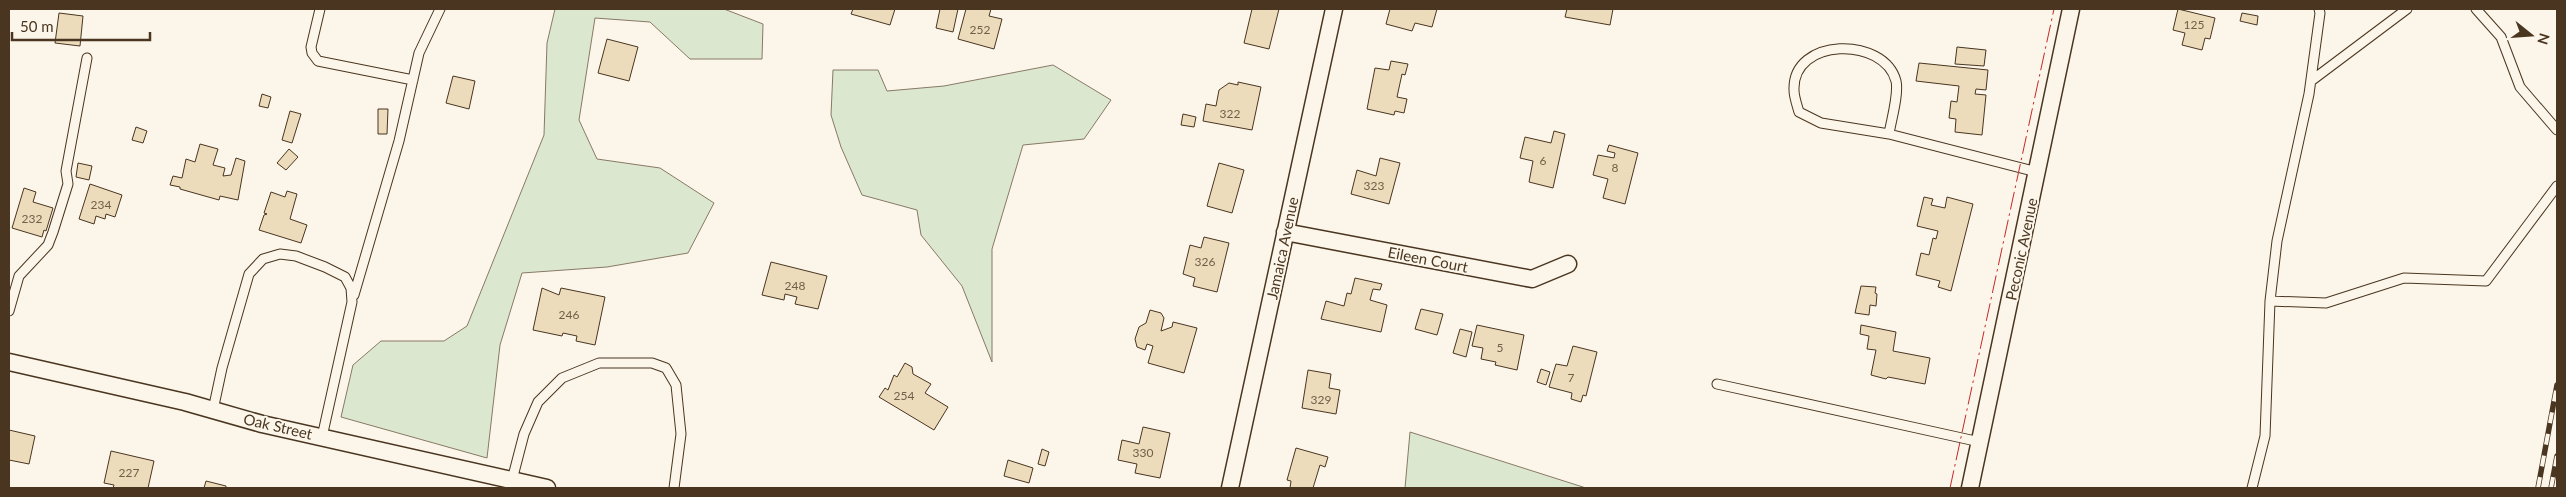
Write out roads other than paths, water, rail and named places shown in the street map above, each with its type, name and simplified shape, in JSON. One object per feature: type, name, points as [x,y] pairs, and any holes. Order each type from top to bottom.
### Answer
[{"type":"street","name":"Jamaica Avenue","points":[[1230,488],[1334,9]]},
{"type":"street","name":"Peconic Avenue","points":[[1970,488],[2071,9]]},
{"type":"street","name":"Eileen Court","points":[[1286,232],[1532,279],[1568,264]]},
{"type":"street","name":"Oak Street","points":[[9,362],[213,410],[262,424],[547,488]]},
{"type":"lane","points":[[320,9],[311,47],[312,54],[318,61],[413,80]]},
{"type":"lane","points":[[322,436],[352,302],[399,141],[419,53],[440,9]]},
{"type":"lane","points":[[2252,488],[2264,436],[2270,301],[2278,241],[2311,81],[2319,9]]},
{"type":"lane","points":[[2311,81],[2407,9]]},
{"type":"lane","points":[[2476,9],[2501,37],[2520,87],[2557,130]]},
{"type":"lane","points":[[1889,134],[1894,108],[1896,81],[1883,61],[1854,47],[1816,52],[1799,69],[1794,89],[1799,112],[1821,123],[1889,134],[2037,172]]},
{"type":"lane","points":[[9,311],[19,276],[48,245],[56,223],[68,184],[66,170],[87,58]]},
{"type":"lane","points":[[2270,301],[2326,304],[2404,278],[2486,281],[2557,186]]},
{"type":"lane","points":[[213,410],[222,368],[249,274],[263,259],[280,254],[296,256],[325,267],[344,277],[351,288],[352,302]]},
{"type":"lane","points":[[512,480],[524,434],[538,402],[562,378],[599,364],[652,363],[666,368],[676,385],[681,434],[674,488]]},
{"type":"lane","points":[[1717,384],[1980,442]]},
{"type":"railway","points":[[2538,488],[2557,385]]},
{"type":"railway","points":[[2551,488],[2557,456]]}]
